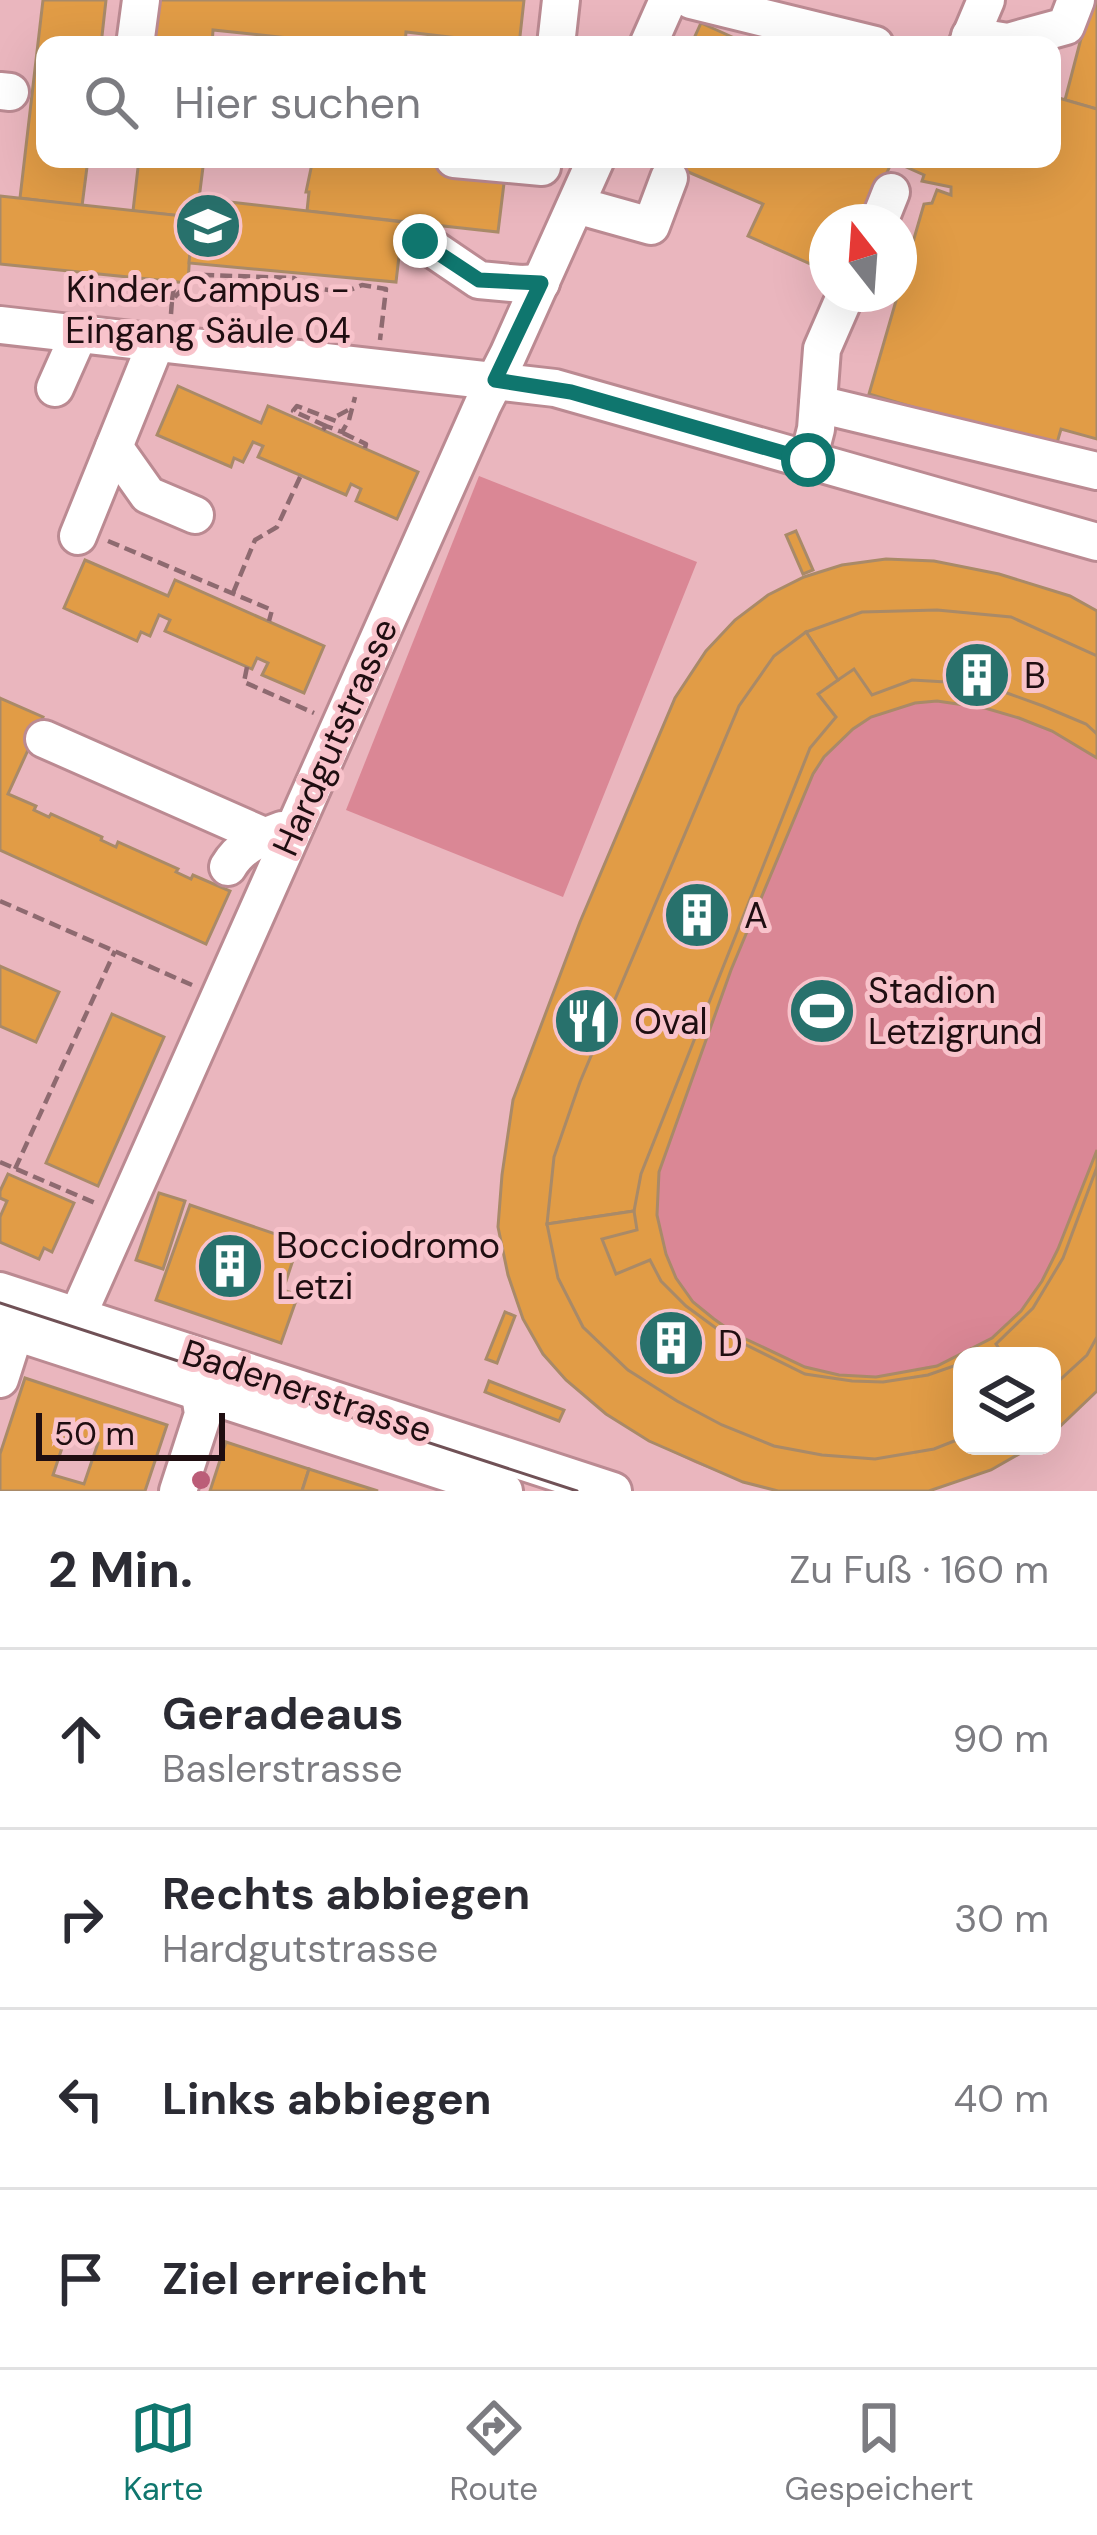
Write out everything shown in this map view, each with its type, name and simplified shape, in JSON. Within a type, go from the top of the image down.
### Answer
[{"type":"street","points":[[136,36],[141,0]]},
{"type":"street","points":[[557,36],[561,0]]},
{"type":"street","points":[[651,36],[668,0]]},
{"type":"street","points":[[691,0],[837,36]]},
{"type":"street","points":[[970,36],[986,0]]},
{"type":"street","points":[[1030,36],[1066,26],[1076,0]]},
{"type":"street","points":[[554,168],[586,182],[651,226],[669,178]]},
{"type":"street","name":"Hardgutstrasse","points":[[77,1317],[219,998],[280,831],[340,726],[586,182]]},
{"type":"street","points":[[420,241],[479,280],[541,283]]},
{"type":"street","points":[[808,460],[816,429],[821,349],[838,312]]},
{"type":"street","points":[[0,326],[79,334],[164,332],[571,392],[1097,542]]},
{"type":"street","points":[[79,533],[164,332]]},
{"type":"street","points":[[55,388],[79,334]]},
{"type":"street","points":[[818,404],[1097,471]]},
{"type":"street","points":[[96,490],[193,523],[148,495],[114,447]]},
{"type":"street","points":[[44,739],[280,831]]},
{"type":"street","points":[[228,867],[234,856],[280,831]]},
{"type":"street","name":"Badenerstrasse","points":[[0,1291],[613,1491]]},
{"type":"street","points":[[0,1379],[8,1329]]},
{"type":"street","name":"Badenerstrasse","points":[[8,1329],[504,1491]]},
{"type":"street","points":[[178,1491],[203,1414],[204,1394]]},
{"type":"path","points":[[172,299],[193,278],[205,274],[294,278],[305,287],[345,292],[362,285],[386,289],[380,343]]},
{"type":"path","points":[[164,332],[175,282]]},
{"type":"path","points":[[342,432],[358,387]]},
{"type":"path","points":[[352,407],[336,421],[297,406],[292,414],[342,432],[366,444],[364,448]]},
{"type":"path","points":[[233,593],[255,539],[277,527],[301,476]]},
{"type":"path","points":[[79,533],[272,610],[269,621]]},
{"type":"path","points":[[197,590],[199,579]]},
{"type":"path","points":[[247,667],[244,682],[340,726]]},
{"type":"path","points":[[0,902],[219,998]]},
{"type":"path","points":[[15,1168],[115,950]]},
{"type":"path","points":[[0,1162],[122,1214]]},
{"type":"shaded area","points":[[479,476],[697,562],[563,897],[346,810]]},
{"type":"shaded area","name":"Stadion Letzigrund","points":[[886,559],[941,563],[1047,589],[1097,611],[1097,1391],[1061,1425],[1061,1347],[953,1347],[953,1455],[1017,1455],[991,1470],[929,1491],[778,1491],[743,1482],[649,1441],[606,1414],[543,1354],[523,1319],[498,1227],[502,1175],[580,922],[675,698],[706,651],[735,620],[768,595],[842,565]]},
{"type":"building","points":[[43,0],[106,0],[102,36],[39,36]]},
{"type":"building","points":[[157,0],[524,0],[520,36],[406,32],[406,36],[270,36],[213,30],[213,36],[153,36]]},
{"type":"building","points":[[1091,0],[1097,0],[1097,109],[1065,100]]},
{"type":"building","points":[[701,23],[730,36],[695,36]]},
{"type":"building","points":[[36,60],[36,168],[87,168],[82,206],[20,198]]},
{"type":"building","points":[[1061,99],[1097,109],[1097,439],[1061,429],[1055,450],[869,394],[893,312],[917,312],[917,228],[924,204],[932,203],[937,190],[951,195],[951,187],[922,181],[924,175],[908,168],[1061,168]]},
{"type":"building","points":[[138,168],[203,168],[192,217],[133,211]]},
{"type":"building","points":[[311,168],[447,168],[505,175],[498,232],[307,211]]},
{"type":"building","points":[[679,168],[889,168],[873,204],[809,204],[809,263],[748,236],[763,204]]},
{"type":"building","points":[[0,196],[192,217],[188,283],[0,264]]},
{"type":"building","points":[[195,198],[403,222],[396,282],[189,263]]},
{"type":"building","points":[[178,386],[261,423],[268,406],[418,472],[397,519],[356,501],[361,489],[351,484],[346,495],[258,457],[263,446],[253,442],[243,462],[234,458],[231,467],[157,435]]},
{"type":"building","points":[[796,531],[813,570],[803,574],[786,535]]},
{"type":"building","points":[[886,559],[934,561],[999,574],[1070,596],[1097,611],[1097,758],[1019,718],[937,701],[871,717],[824,757],[731,970],[659,1172],[657,1215],[676,1278],[693,1302],[735,1334],[805,1367],[839,1375],[876,1377],[937,1366],[953,1358],[953,1455],[1017,1455],[991,1470],[929,1491],[778,1491],[743,1482],[649,1441],[606,1414],[543,1354],[523,1319],[498,1227],[513,1100],[580,922],[675,698],[706,651],[735,620],[768,595],[842,565]]},
{"type":"building","points":[[85,560],[168,596],[175,580],[324,646],[304,693],[262,675],[268,663],[257,658],[252,669],[165,631],[170,620],[159,615],[150,636],[141,632],[137,641],[64,608]]},
{"type":"building","name":"B","points":[[937,610],[1011,617],[1097,656],[1097,734],[1086,724],[1043,706],[964,683],[912,680],[872,695],[854,669],[838,680],[806,632],[862,612]]},
{"type":"building","name":"A","points":[[806,632],[838,680],[818,694],[836,717],[810,748],[641,1174],[634,1211],[547,1224],[554,1157],[580,1082],[739,706],[774,656]]},
{"type":"building","points":[[0,698],[43,717],[8,794],[116,847],[118,842],[191,879],[193,875],[230,891],[206,944],[0,850]]},
{"type":"building","points":[[0,966],[59,992],[36,1042],[0,1026]]},
{"type":"building","points":[[112,1014],[164,1037],[98,1186],[46,1163]]},
{"type":"building","points":[[1097,1150],[1097,1391],[1061,1425],[1061,1347],[974,1347],[992,1338],[1021,1311],[1042,1281]]},
{"type":"building","points":[[1097,1167],[1097,1337],[1087,1355],[1061,1379],[1061,1347],[996,1344],[1033,1308],[1063,1258]]},
{"type":"building","points":[[8,1174],[74,1203],[52,1252],[44,1248],[39,1259],[0,1242],[0,1217],[7,1201],[0,1198],[0,1191]]},
{"type":"building","points":[[159,1193],[185,1201],[163,1269],[136,1260]]},
{"type":"building","name":"Bocciodromo Letzi","points":[[190,1205],[299,1242],[283,1290],[298,1295],[281,1343],[156,1300]]},
{"type":"building","name":"D","points":[[634,1211],[637,1230],[602,1239],[616,1274],[650,1260],[661,1281],[686,1306],[724,1334],[805,1374],[883,1382],[953,1366],[953,1442],[875,1459],[822,1455],[774,1446],[677,1401],[628,1370],[583,1327],[558,1278],[547,1224]]},
{"type":"building","points":[[505,1312],[515,1316],[497,1363],[486,1359]]},
{"type":"building","points":[[25,1378],[167,1425],[145,1491],[0,1491],[0,1454]],"holes":[[[67,1433],[98,1443],[84,1484],[53,1475]]]},
{"type":"building","points":[[489,1381],[564,1410],[559,1421],[485,1392]]},
{"type":"building","points":[[226,1442],[309,1469],[302,1491],[210,1491]]},
{"type":"building","points":[[309,1469],[343,1480],[378,1491],[302,1491]]},
{"type":"tram line","points":[[0,1303],[577,1491]]},
{"type":"place","name":"Kinder Campus - Eingang Säule 04","points":[[208,226]]},
{"type":"place","name":"B","points":[[977,675]]},
{"type":"place","name":"A","points":[[697,915]]},
{"type":"place","name":"Stadion Letzigrund","points":[[822,1011]]},
{"type":"place","name":"Oval","points":[[587,1021]]},
{"type":"place","name":"Bocciodromo Letzi","points":[[230,1266]]},
{"type":"place","name":"D","points":[[671,1343]]},
{"type":"route","points":[[420,241],[479,280],[541,283],[495,380],[571,392],[808,460]]}]
